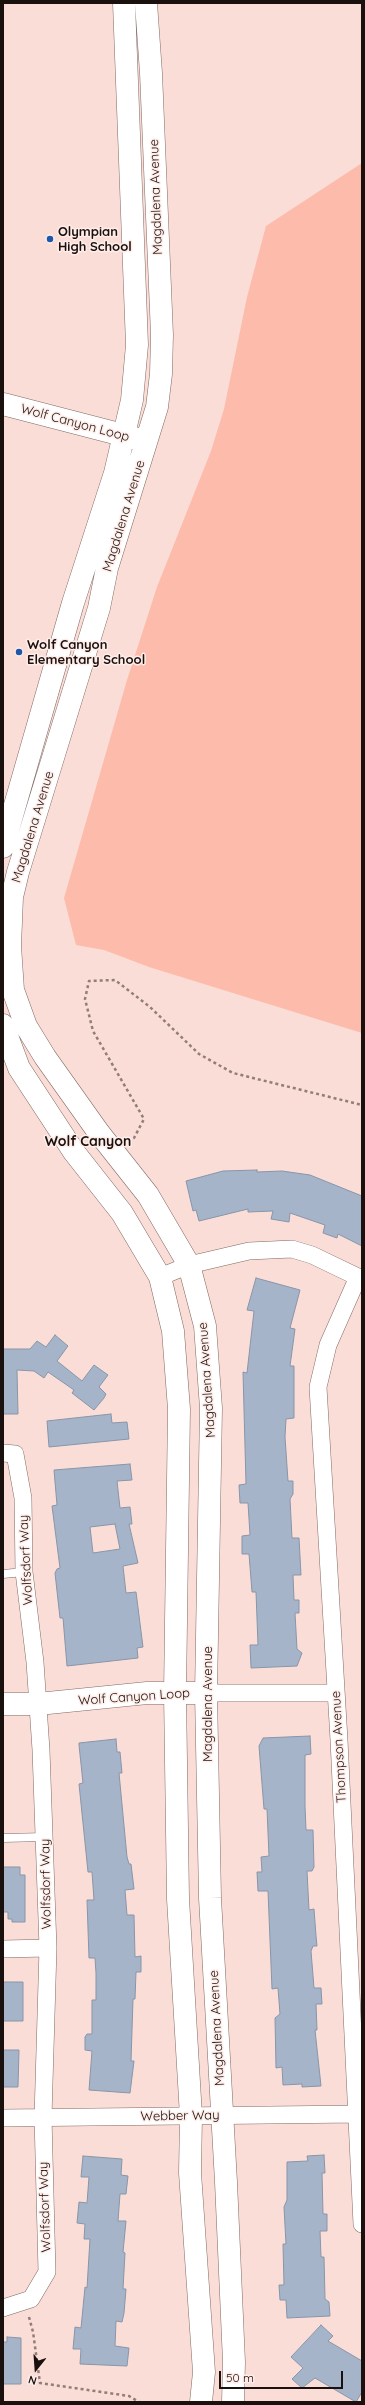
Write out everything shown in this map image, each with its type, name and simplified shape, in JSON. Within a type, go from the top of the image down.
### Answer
[{"type":"street","name":"Magdalena Avenue","points":[[3,847],[124,436],[132,400],[137,345],[124,3]]},
{"type":"street","name":"Magdalena Avenue","points":[[146,3],[152,81],[162,336],[161,374],[157,407],[148,441],[107,568],[99,608],[12,897],[10,946],[13,990],[26,1026],[45,1057],[111,1148],[148,1195],[189,1265],[205,1326],[211,1408],[210,1547],[206,1693],[210,1898],[234,2362],[233,2402]]},
{"type":"street","name":"Wolf Canyon Loop","points":[[3,404],[148,441]]},
{"type":"street","points":[[3,1025],[19,1068],[74,1152],[122,1213],[160,1277],[173,1331],[179,1409],[175,1692],[178,1899],[191,2116],[190,2172],[204,2372],[201,2402]]},
{"type":"street","points":[[160,1277],[189,1265],[250,1251],[292,1250],[312,1255],[360,1278]]},
{"type":"street","name":"Thompson Avenue","points":[[360,1278],[328,1345],[318,1386],[336,1693],[358,2114],[362,2224]]},
{"type":"street","name":"Wolfsdorf Way","points":[[9,1453],[23,1498],[24,1572],[38,1704],[45,1837],[48,1948],[42,2117],[47,2272],[31,2299],[22,2302]]},
{"type":"street","name":"Wolf Canyon Loop","points":[[3,1704],[38,1704],[175,1692],[336,1693]]},
{"type":"street","points":[[3,1949],[48,1948]]},
{"type":"street","name":"Webber Way","points":[[3,2118],[358,2114]]},
{"type":"street","points":[[3,2308],[22,2302]]},
{"type":"lane","points":[[3,1574],[24,1572]]},
{"type":"lane","points":[[3,1838],[45,1837]]},
{"type":"path","points":[[111,1148],[134,1138],[144,1120],[93,1031],[85,999],[88,981],[116,980],[150,1007],[199,1054],[233,1073],[362,1105]]},
{"type":"path","points":[[22,2302],[33,2332],[40,2383],[129,2396],[139,2402]]},
{"type":"shaded area","points":[[362,163],[362,1033],[149,967],[104,950],[76,945],[64,898],[127,680],[157,587],[211,451],[224,409],[247,297],[266,226]]},
{"type":"building","points":[[257,1170],[257,1172],[282,1171],[310,1175],[362,1196],[362,1246],[338,1234],[337,1238],[323,1233],[325,1225],[290,1213],[289,1222],[271,1219],[273,1211],[248,1212],[248,1209],[199,1221],[196,1210],[193,1211],[186,1181],[223,1171]]},
{"type":"building","points":[[256,1278],[300,1290],[290,1328],[295,1329],[290,1366],[294,1366],[294,1418],[286,1419],[285,1437],[288,1481],[293,1481],[293,1494],[290,1499],[292,1538],[299,1538],[301,1575],[293,1575],[294,1600],[299,1600],[299,1613],[295,1613],[297,1649],[302,1653],[297,1666],[251,1668],[250,1645],[258,1645],[256,1592],[252,1592],[249,1554],[242,1554],[242,1536],[250,1535],[248,1503],[240,1503],[239,1485],[246,1484],[243,1372],[247,1373],[254,1311],[247,1310]]},
{"type":"building","points":[[55,1335],[68,1346],[57,1361],[82,1381],[94,1365],[108,1375],[99,1387],[106,1394],[104,1398],[94,1410],[72,1393],[74,1390],[48,1372],[44,1378],[34,1371],[17,1370],[18,1414],[3,1414],[3,1349],[30,1349],[37,1341],[46,1347]]},
{"type":"building","points":[[111,1414],[112,1423],[127,1422],[129,1439],[49,1447],[47,1421]]},
{"type":"building","points":[[130,1464],[132,1480],[117,1481],[120,1508],[130,1507],[132,1524],[129,1524],[138,1563],[123,1566],[126,1593],[136,1592],[143,1647],[137,1648],[138,1658],[67,1666],[63,1618],[60,1618],[55,1573],[57,1569],[60,1568],[52,1506],[57,1505],[54,1470]],"holes":[[[115,1524],[120,1549],[93,1553],[90,1527]]]},
{"type":"building","points":[[310,1736],[311,1754],[305,1755],[305,1806],[306,1830],[313,1830],[314,1867],[312,1871],[307,1871],[309,1910],[314,1909],[317,1946],[313,1946],[311,1951],[314,1988],[321,1988],[322,2004],[316,2004],[317,2030],[315,2030],[321,2086],[302,2087],[302,2084],[283,2085],[282,2067],[276,2068],[275,2018],[280,2014],[278,1988],[272,1989],[268,1891],[258,1891],[257,1872],[262,1872],[261,1857],[269,1856],[267,1809],[264,1809],[259,1746],[263,1738]]},
{"type":"building","points":[[116,1739],[117,1752],[120,1752],[122,1773],[119,1773],[127,1857],[129,1864],[131,1864],[134,1889],[125,1890],[127,1915],[134,1915],[135,1957],[141,1956],[141,1972],[136,1972],[135,1999],[133,1999],[131,2061],[134,2061],[130,2093],[89,2090],[92,2051],[85,2050],[85,2037],[87,2034],[92,2034],[92,2000],[96,2000],[96,1973],[95,1958],[89,1958],[87,1900],[94,1900],[92,1872],[88,1872],[79,1784],[83,1783],[79,1743]]},
{"type":"building","points":[[3,1867],[20,1867],[20,1875],[25,1875],[25,1922],[12,1922],[12,1919],[8,1919],[8,1912],[3,1912]]},
{"type":"building","points":[[3,1982],[23,1982],[23,2021],[3,2021]]},
{"type":"building","points":[[3,2050],[19,2050],[18,2087],[3,2087]]},
{"type":"building","points":[[324,2155],[325,2173],[322,2173],[323,2214],[327,2214],[327,2231],[320,2231],[321,2257],[324,2257],[325,2299],[329,2302],[330,2316],[287,2318],[286,2300],[280,2300],[279,2285],[284,2285],[283,2244],[286,2244],[284,2207],[287,2200],[287,2162],[308,2161],[307,2156]]},
{"type":"building","points":[[83,2156],[122,2159],[121,2175],[128,2176],[126,2194],[120,2194],[118,2221],[126,2221],[123,2252],[125,2253],[123,2289],[126,2289],[122,2322],[116,2321],[115,2346],[129,2348],[127,2366],[80,2364],[81,2349],[73,2349],[75,2327],[81,2328],[85,2287],[87,2288],[90,2239],[84,2239],[85,2224],[77,2223],[79,2202],[87,2203],[89,2177],[81,2177]]},
{"type":"building","points":[[321,2325],[333,2336],[328,2341],[362,2361],[362,2392],[356,2402],[315,2378],[302,2388],[292,2379],[303,2368],[291,2357]]},
{"type":"building","points":[[7,2337],[21,2338],[21,2384],[3,2384],[3,2342],[7,2342]]},
{"type":"place","name":"Olympian High School","points":[[50,239]]},
{"type":"place","name":"Wolf Canyon Elementary School","points":[[19,652]]},
{"type":"district","name":"Wolf Canyon","points":[[88,1142]]}]
